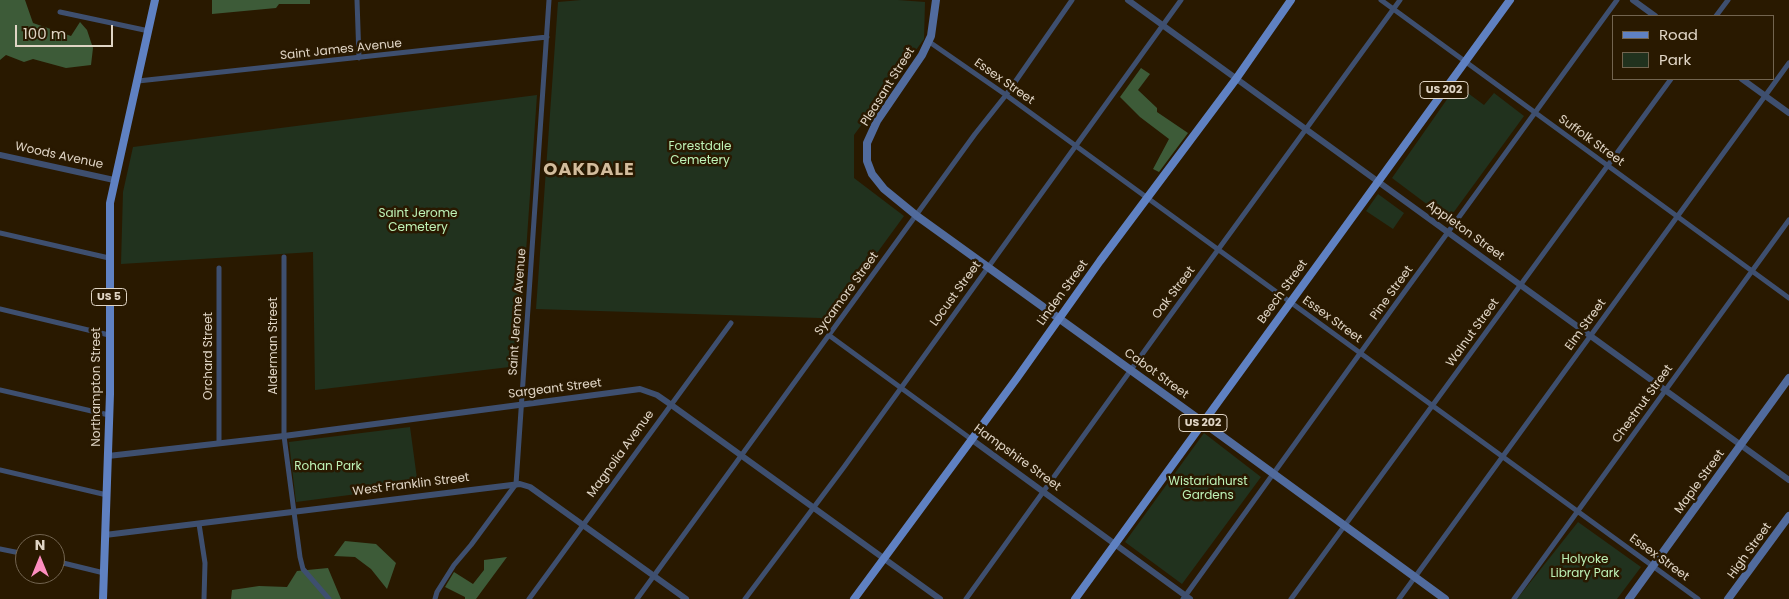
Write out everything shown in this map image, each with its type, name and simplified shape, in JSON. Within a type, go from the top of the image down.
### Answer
[{"type":"main road","name":"Northampton Street","points":[[103,599],[109,416],[110,202],[155,0]]},
{"type":"main road","name":"Pleasant Street","points":[[867,156],[867,143],[877,121],[922,55],[931,36],[936,0]]},
{"type":"main road","name":"Linden Street","points":[[854,599],[1292,0]]},
{"type":"main road","name":"Beech Street","points":[[1074,599],[1510,0]]},
{"type":"main road","name":"Cabot Street","points":[[867,156],[872,174],[884,189],[917,216],[1445,599]]},
{"type":"main road","name":"Maple Street","points":[[1629,599],[1789,378]]},
{"type":"main road","name":"High Street","points":[[1728,599],[1789,516]]},
{"type":"street","points":[[357,0],[358,58]]},
{"type":"street","name":"Saint Jerome Avenue","points":[[516,484],[550,0]]},
{"type":"street","name":"Sycamore Street","points":[[637,599],[975,134],[1006,95],[1072,0]]},
{"type":"street","name":"Appleton Street","points":[[1128,0],[1789,480]]},
{"type":"street","name":"Locust Street","points":[[745,599],[814,507],[1181,0]]},
{"type":"street","name":"Suffolk Street","points":[[1381,0],[1789,298]]},
{"type":"street","name":"Oak Street","points":[[966,599],[1130,370],[1400,0]]},
{"type":"street","name":"Pine Street","points":[[1186,598],[1273,473],[1617,0]]},
{"type":"street","points":[[1633,0],[1655,15]]},
{"type":"street","points":[[1717,15],[1728,0]]},
{"type":"street","points":[[60,12],[149,31]]},
{"type":"street","name":"Saint James Avenue","points":[[138,81],[547,38]]},
{"type":"street","name":"Essex Street","points":[[928,41],[1006,95],[1698,599]]},
{"type":"street","name":"Elm Street","points":[[1399,599],[1789,63]]},
{"type":"street","name":"Walnut Street","points":[[1291,599],[1670,80]]},
{"type":"street","points":[[1743,80],[1789,113]]},
{"type":"street","name":"Woods Avenue","points":[[0,155],[114,180]]},
{"type":"street","name":"Chestnut Street","points":[[1514,599],[1789,220]]},
{"type":"street","points":[[0,233],[109,258]]},
{"type":"street","name":"Alderman Street","points":[[284,257],[284,436],[303,569],[329,599]]},
{"type":"street","name":"Orchard Street","points":[[219,268],[219,444]]},
{"type":"street","points":[[0,309],[109,335]]},
{"type":"street","name":"Magnolia Avenue","points":[[529,599],[582,524],[731,323]]},
{"type":"street","name":"Hampshire Street","points":[[830,336],[1114,543],[1186,598]]},
{"type":"street","name":"Sargeant Street","points":[[108,456],[284,436],[640,389],[657,395],[670,404],[940,599]]},
{"type":"street","points":[[0,390],[109,416]]},
{"type":"street","points":[[0,470],[107,495]]},
{"type":"street","points":[[435,599],[437,592],[454,565],[516,484]]},
{"type":"street","name":"West Franklin Street","points":[[105,535],[516,484],[530,487],[686,599]]},
{"type":"street","points":[[199,524],[206,573],[204,599]]},
{"type":"street","points":[[0,549],[15,552]]},
{"type":"street","points":[[65,564],[104,573]]},
{"type":"green space","points":[[0,0],[25,0],[33,23],[71,36],[80,22],[87,30],[93,48],[91,65],[66,68],[33,59],[24,62],[6,55],[0,60]]},
{"type":"green space","points":[[212,0],[310,0],[310,4],[279,4],[276,8],[212,14]]},
{"type":"green space","name":"Forestdale Cemetery","points":[[581,0],[898,0],[925,2],[924,39],[854,135],[854,178],[904,216],[828,320],[820,318],[536,309],[558,2]]},
{"type":"green space","points":[[1141,68],[1150,74],[1138,90],[1157,108],[1157,112],[1188,133],[1159,172],[1153,169],[1169,139],[1140,117],[1120,97]]},
{"type":"green space","points":[[1457,85],[1484,105],[1494,93],[1524,116],[1448,220],[1392,178]]},
{"type":"green space","name":"Saint Jerome Cemetery","points":[[537,95],[518,366],[315,390],[313,252],[121,264],[123,192],[133,147]]},
{"type":"green space","points":[[1378,194],[1404,213],[1393,229],[1366,211]]},
{"type":"green space","name":"Rohan Park","points":[[410,427],[418,486],[296,502],[289,442]]},
{"type":"green space","name":"Wistariahurst Gardens","points":[[1204,433],[1261,477],[1182,584],[1125,542]]},
{"type":"green space","name":"Holyoke Library Park","points":[[1578,522],[1641,567],[1617,599],[1517,599]]},
{"type":"green space","points":[[345,541],[376,544],[396,563],[387,589],[371,569],[355,557],[334,556]]},
{"type":"green space","points":[[507,557],[476,599],[465,599],[465,597],[445,587],[454,572],[473,584],[484,570],[484,560]]},
{"type":"green space","points":[[328,568],[341,599],[231,599],[232,590],[259,586],[287,587],[297,571]]},
{"type":"district","name":"OAKDALE","points":[[589,170]]}]
